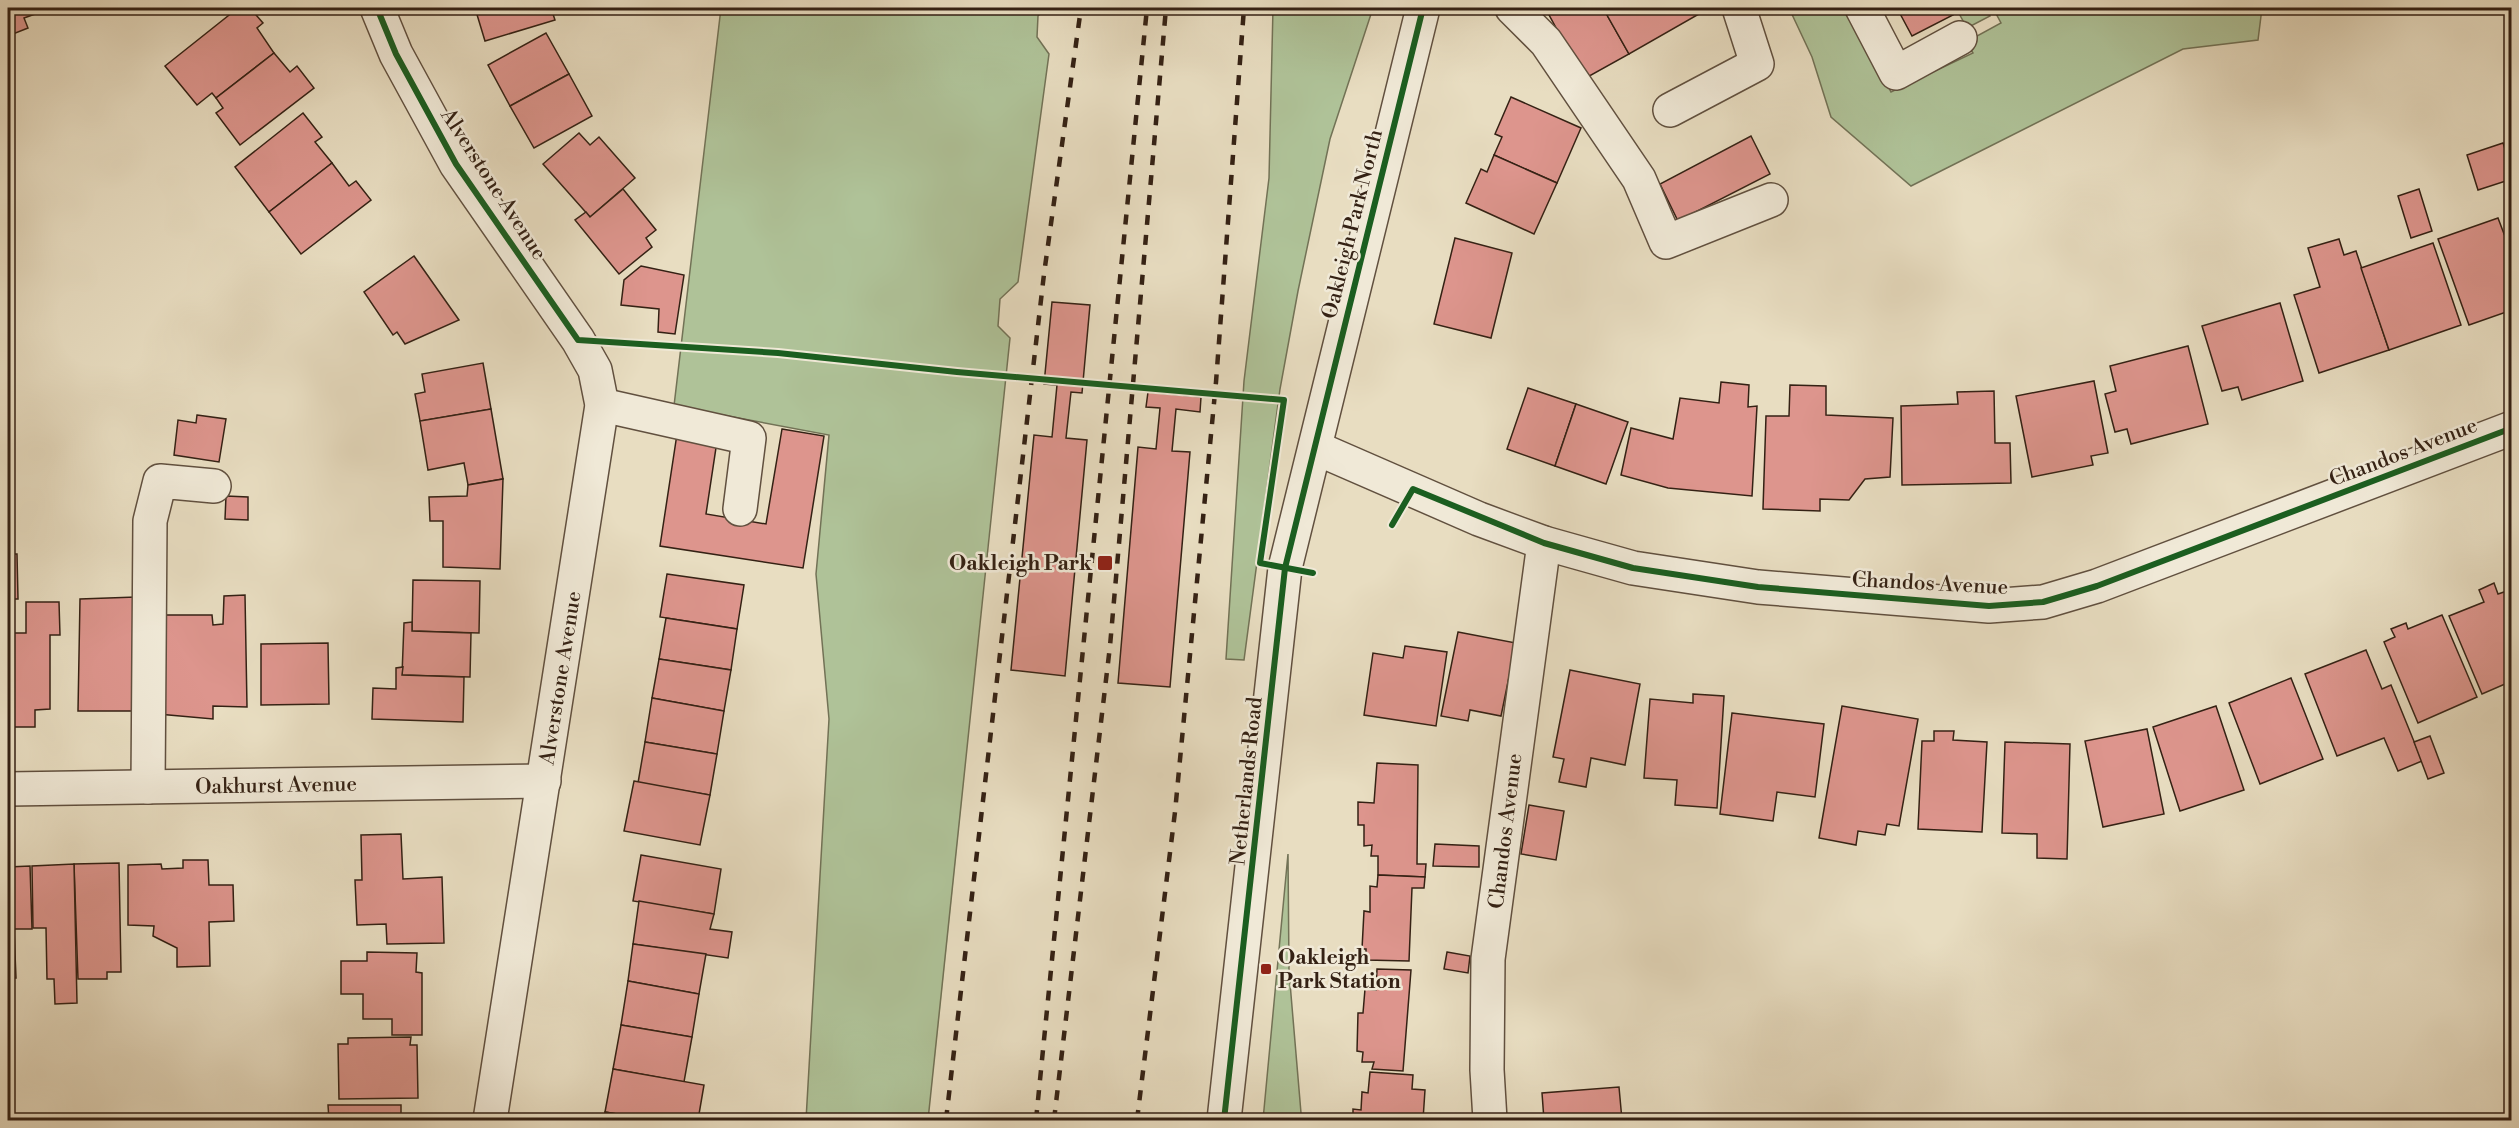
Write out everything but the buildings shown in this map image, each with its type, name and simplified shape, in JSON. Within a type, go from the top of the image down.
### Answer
[{"type":"street","name":"Alverstone Avenue","points":[[377,8],[396,54],[456,164],[578,340],[595,370],[602,405],[490,1120]]},
{"type":"street","name":"Oakleigh Park North","points":[[1316,448],[1423,8]]},
{"type":"street","points":[[1512,8],[1546,42],[1639,179],[1666,242],[1771,200]]},
{"type":"street","points":[[1670,110],[1757,64],[1739,8]]},
{"type":"street","points":[[1862,8],[1896,73],[1960,38]]},
{"type":"street","points":[[602,405],[749,438],[740,509]]},
{"type":"street","name":"Chandos Avenue","points":[[1316,448],[1479,519],[1544,543],[1633,568],[1758,587],[1989,606],[2043,602],[2097,586],[2511,428]]},
{"type":"street","name":"Netherlands Road","points":[[1224,1120],[1285,568],[1316,448]]},
{"type":"street","points":[[148,787],[150,521],[159,481],[214,486]]},
{"type":"street","name":"Chandos Avenue","points":[[1490,1120],[1487,1070],[1488,959],[1544,543]]},
{"type":"street","name":"Oakhurst Avenue","points":[[8,789],[544,781]]},
{"type":"green space","points":[[721,8],[1045,8],[1038,16],[1037,37],[1049,54],[1018,282],[1000,299],[998,326],[1010,338],[928,1120],[806,1120],[829,719],[816,574],[829,435],[674,406]]},
{"type":"green space","points":[[1273,8],[1373,8],[1330,139],[1298,291],[1280,389],[1244,660],[1226,659],[1244,381],[1269,178]]},
{"type":"green space","points":[[1789,8],[1847,8],[1891,92],[1973,53],[1966,42],[2001,23],[1993,8],[2262,8],[2258,40],[2183,49],[1911,186],[1831,117],[1812,57]]},
{"type":"green space","points":[[1956,8],[1985,8],[1990,16],[1967,28]]},
{"type":"green space","points":[[1288,854],[1289,971],[1301,1113],[1299,1120],[1263,1120]]},
{"type":"railway","points":[[946,1120],[1044,274],[1081,8]]},
{"type":"railway","points":[[1036,1120],[1147,8]]},
{"type":"railway","points":[[1054,1120],[1110,646],[1166,8]]},
{"type":"railway","points":[[1137,1120],[1175,812],[1216,382],[1244,8]]},
{"type":"cycle path","points":[[377,8],[396,54],[456,164],[578,340],[778,353],[957,372],[1284,400],[1260,563],[1313,573]]},
{"type":"cycle path","points":[[1224,1120],[1285,568],[1423,8]]},
{"type":"cycle path","points":[[1392,525],[1413,489],[1544,543],[1633,568],[1758,587],[1989,606],[2043,602],[2097,586],[2512,428]]},
{"type":"place","name":"Oakleigh Park","points":[[1105,563]]},
{"type":"place","name":"Oakleigh Park Station","points":[[1266,969]]}]
